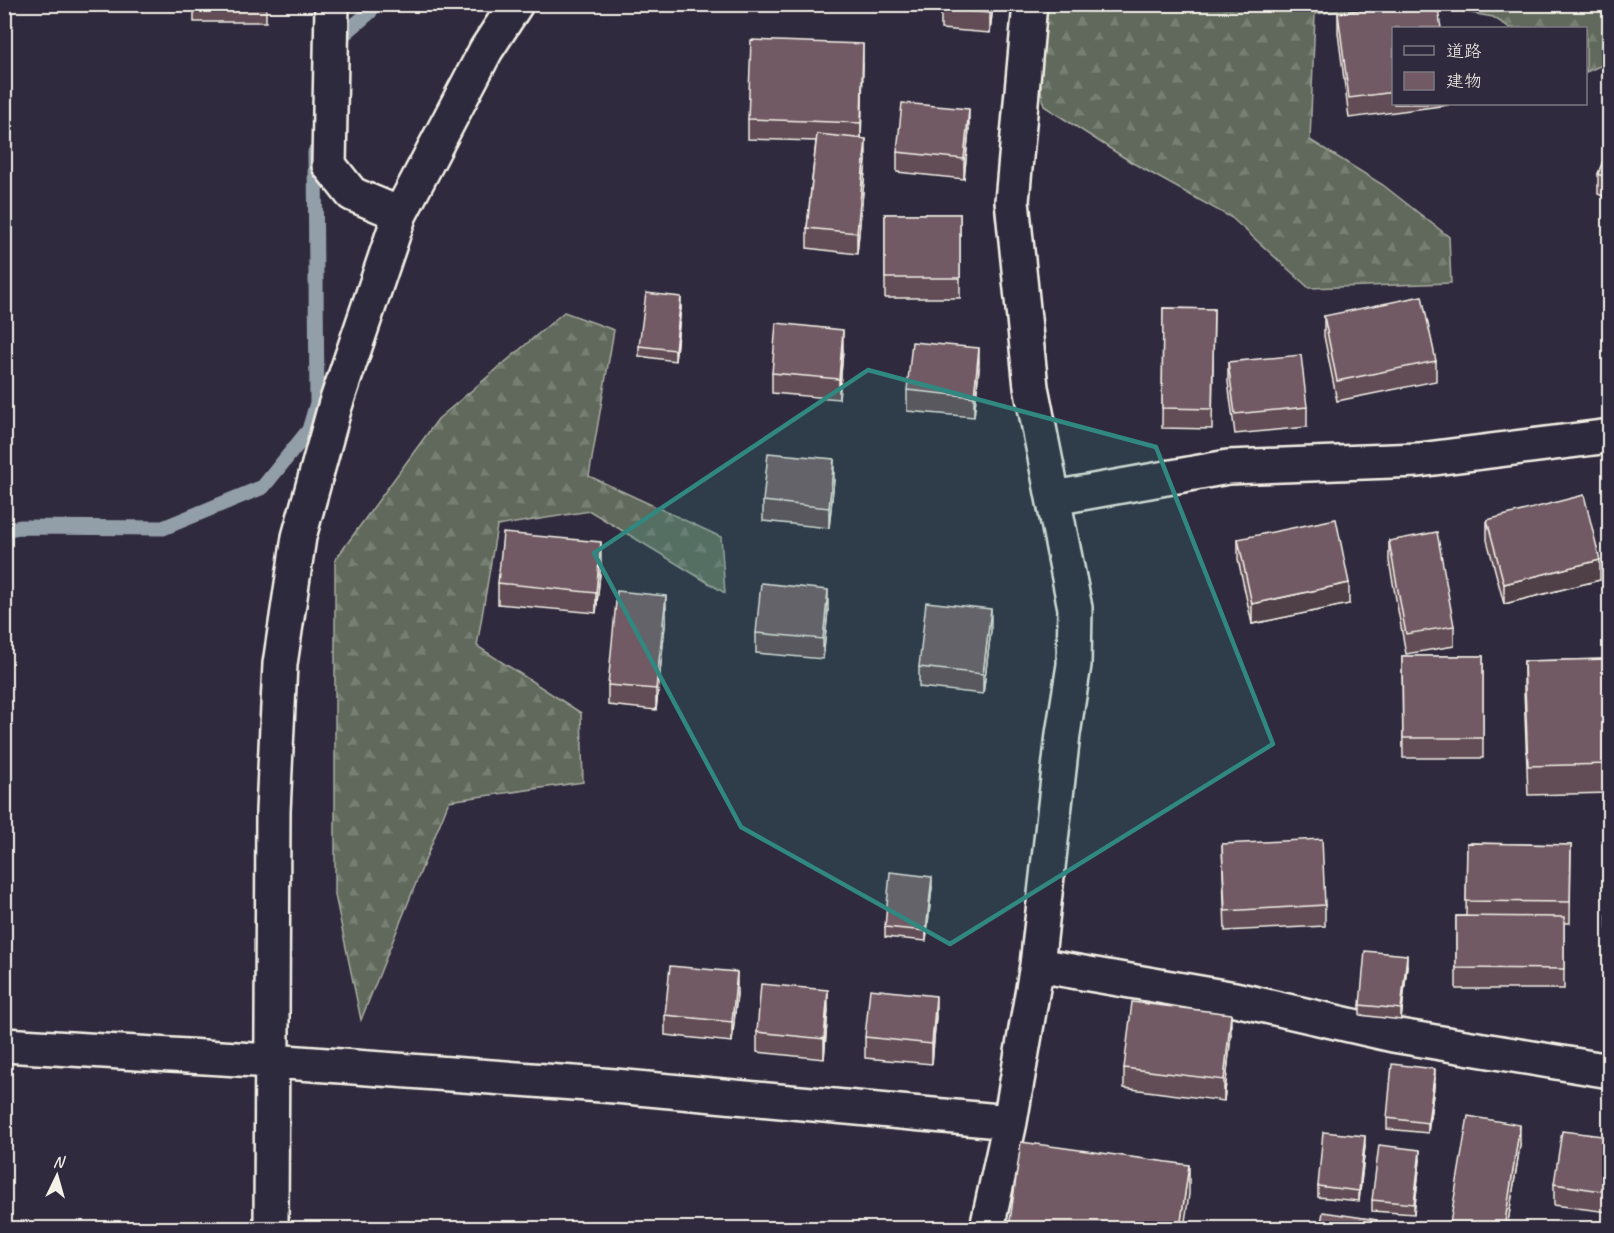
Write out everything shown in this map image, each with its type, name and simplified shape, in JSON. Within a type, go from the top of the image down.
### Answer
[{"type":"street","points":[[332,4],[329,165],[352,194],[400,214]]},
{"type":"street","points":[[271,1228],[273,811],[280,664],[299,537],[335,406],[400,214],[486,50],[516,4]]},
{"type":"street","points":[[987,1228],[1010,1122],[1037,965],[1063,734],[1074,664],[1075,608],[1030,387],[1012,201],[1030,4]]},
{"type":"street","points":[[1054,498],[1228,467],[1419,459],[1610,436]]},
{"type":"street","points":[[1037,965],[1235,999],[1392,1035],[1610,1071]]},
{"type":"street","points":[[4,1045],[272,1061],[615,1086],[1010,1122]]},
{"type":"highlighted area","points":[[868,370],[1156,447],[1273,744],[950,944],[741,827],[594,553]]},
{"type":"green space","points":[[1029,5],[1385,5],[1315,14],[1310,140],[1383,185],[1449,237],[1451,283],[1309,288],[1232,218],[1131,162],[1044,106],[1029,25]]},
{"type":"green space","points":[[1426,5],[1609,5],[1609,62],[1587,72],[1587,27],[1508,27],[1493,17]]},
{"type":"green space","points":[[564,312],[614,330],[589,476],[721,537],[725,593],[590,511],[497,526],[477,646],[581,713],[583,782],[449,801],[361,1020],[335,895],[335,560],[438,419]]},
{"type":"building","points":[[942,4],[991,4],[990,13],[941,9]]},
{"type":"building","points":[[1401,4],[1437,4],[1441,27],[1392,27],[1392,92],[1349,98],[1338,13]]},
{"type":"building","points":[[751,40],[863,44],[861,123],[748,119]]},
{"type":"building","points":[[902,103],[969,109],[964,159],[897,152]]},
{"type":"building","points":[[817,134],[866,139],[857,233],[807,228]]},
{"type":"building","points":[[1610,143],[1610,179],[1598,174]]},
{"type":"building","points":[[885,214],[960,214],[960,278],[885,278]]},
{"type":"building","points":[[646,293],[681,297],[675,350],[639,346]]},
{"type":"building","points":[[1422,296],[1436,361],[1337,381],[1324,316]]},
{"type":"building","points":[[1163,308],[1214,309],[1212,409],[1162,408]]},
{"type":"building","points":[[776,323],[843,330],[839,379],[772,373]]},
{"type":"building","points":[[912,342],[979,348],[974,397],[907,390]]},
{"type":"building","points":[[1301,355],[1307,407],[1235,414],[1228,362]]},
{"type":"building","points":[[768,453],[834,459],[829,508],[763,501]]},
{"type":"building","points":[[1584,495],[1600,560],[1504,584],[1487,520]]},
{"type":"building","points":[[1336,519],[1349,583],[1252,604],[1238,539]]},
{"type":"building","points":[[1437,532],[1454,626],[1406,634],[1389,541]]},
{"type":"building","points":[[503,533],[601,542],[596,593],[498,583]]},
{"type":"building","points":[[761,583],[828,590],[823,639],[756,633]]},
{"type":"building","points":[[617,591],[666,596],[656,689],[608,685]]},
{"type":"building","points":[[926,602],[991,609],[983,674],[919,667]]},
{"type":"building","points":[[1402,656],[1483,656],[1483,738],[1403,738]]},
{"type":"building","points":[[1610,659],[1610,764],[1528,766],[1524,661]]},
{"type":"building","points":[[1322,839],[1325,905],[1225,911],[1222,844]]},
{"type":"building","points":[[1467,843],[1571,845],[1570,902],[1466,901]]},
{"type":"building","points":[[890,872],[932,877],[926,931],[885,927]]},
{"type":"building","points":[[1607,893],[1610,893],[1610,919],[1607,919]]},
{"type":"building","points":[[1456,916],[1564,917],[1564,969],[1456,968]]},
{"type":"building","points":[[1365,951],[1407,955],[1401,1009],[1360,1005]]},
{"type":"building","points":[[670,966],[737,972],[732,1022],[665,1015]]},
{"type":"building","points":[[761,984],[828,990],[824,1039],[757,1032]]},
{"type":"building","points":[[870,989],[936,996],[932,1044],[865,1037]]},
{"type":"building","points":[[1132,1002],[1231,1014],[1224,1080],[1124,1068]]},
{"type":"building","points":[[1392,1064],[1435,1069],[1428,1123],[1387,1118]]},
{"type":"building","points":[[1468,1116],[1520,1125],[1504,1228],[1481,1228],[1450,1223]]},
{"type":"building","points":[[1562,1131],[1610,1137],[1608,1192],[1554,1184]]},
{"type":"building","points":[[1323,1132],[1365,1136],[1359,1191],[1318,1186]]},
{"type":"building","points":[[1021,1142],[1189,1165],[1180,1228],[1009,1228]]},
{"type":"building","points":[[1379,1145],[1420,1150],[1414,1204],[1372,1200]]},
{"type":"building","points":[[1323,1212],[1377,1220],[1376,1228],[1320,1228]]},
{"type":"waterway","points":[[335,45],[336,41],[370,12],[374,4]]},
{"type":"waterway","points":[[4,530],[20,527],[163,528],[263,487],[309,430],[317,403],[315,152]]}]
